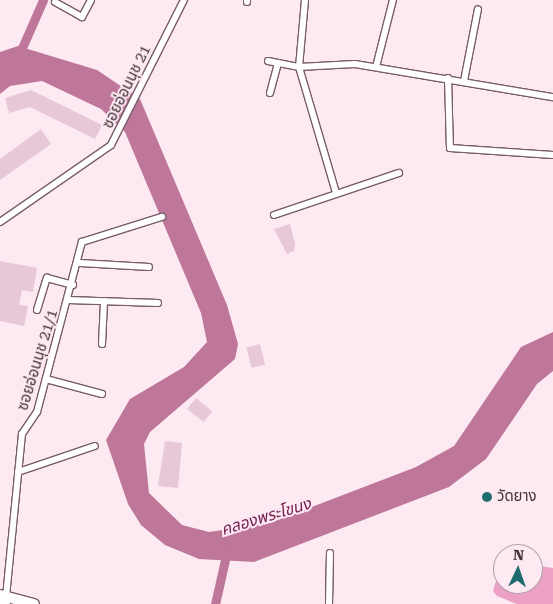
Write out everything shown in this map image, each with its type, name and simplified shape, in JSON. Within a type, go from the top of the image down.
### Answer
[{"type":"main road","points":[[3,600],[34,604]]},
{"type":"street","points":[[55,2],[82,17],[91,0]]},
{"type":"street","name":"ซอยอ่อนนุช 21","points":[[0,222],[111,145],[184,0]]},
{"type":"street","points":[[304,0],[299,66],[336,193]]},
{"type":"street","points":[[376,67],[394,0]]},
{"type":"street","points":[[464,80],[478,9]]},
{"type":"street","points":[[268,61],[299,66],[376,67],[464,80],[553,98]]},
{"type":"street","points":[[270,93],[278,64]]},
{"type":"street","points":[[448,78],[450,148],[553,155]]},
{"type":"street","points":[[274,215],[399,173]]},
{"type":"street","name":"ซอยอ่อนนุช 21/1","points":[[3,600],[22,434],[37,412],[80,263],[84,240],[162,217]]},
{"type":"street","points":[[80,263],[149,266]]},
{"type":"street","points":[[37,310],[47,278],[73,285]]},
{"type":"street","points":[[68,300],[158,303]]},
{"type":"street","points":[[102,344],[104,301]]},
{"type":"street","points":[[46,379],[102,394]]},
{"type":"street","points":[[18,472],[95,446]]},
{"type":"street","points":[[328,604],[330,553]]},
{"type":"shaded area","points":[[18,46],[97,70],[140,99],[227,305],[238,344],[235,359],[150,432],[144,444],[149,493],[182,525],[209,532],[270,523],[416,467],[454,446],[521,347],[553,332],[553,371],[537,384],[486,459],[449,487],[254,562],[199,559],[165,545],[141,525],[128,504],[106,440],[130,399],[184,367],[207,342],[201,313],[125,132],[101,109],[42,81],[10,86],[0,94],[0,52]]},
{"type":"shaded area","points":[[543,566],[553,568],[553,604],[517,604],[495,594],[543,594]]},
{"type":"building","points":[[31,90],[102,125],[95,139],[30,107],[9,113],[5,98]]},
{"type":"building","points":[[41,129],[51,144],[0,180],[0,159]]},
{"type":"building","points":[[290,224],[295,244],[294,251],[287,254],[274,229]]},
{"type":"building","points":[[0,261],[37,268],[33,292],[22,290],[19,305],[28,306],[24,326],[0,321]]},
{"type":"building","points":[[260,344],[265,364],[251,368],[246,347]]},
{"type":"building","points":[[196,398],[212,411],[204,422],[187,409]]},
{"type":"building","points":[[165,441],[182,443],[178,488],[158,486]]},
{"type":"waterway","points":[[18,57],[43,0]]},
{"type":"waterway","points":[[215,604],[227,551]]},
{"type":"place","name":"วัดยาง","points":[[487,497]]},
{"type":"water label","name":"คลองพระโขนง","points":[[266,517]]}]
